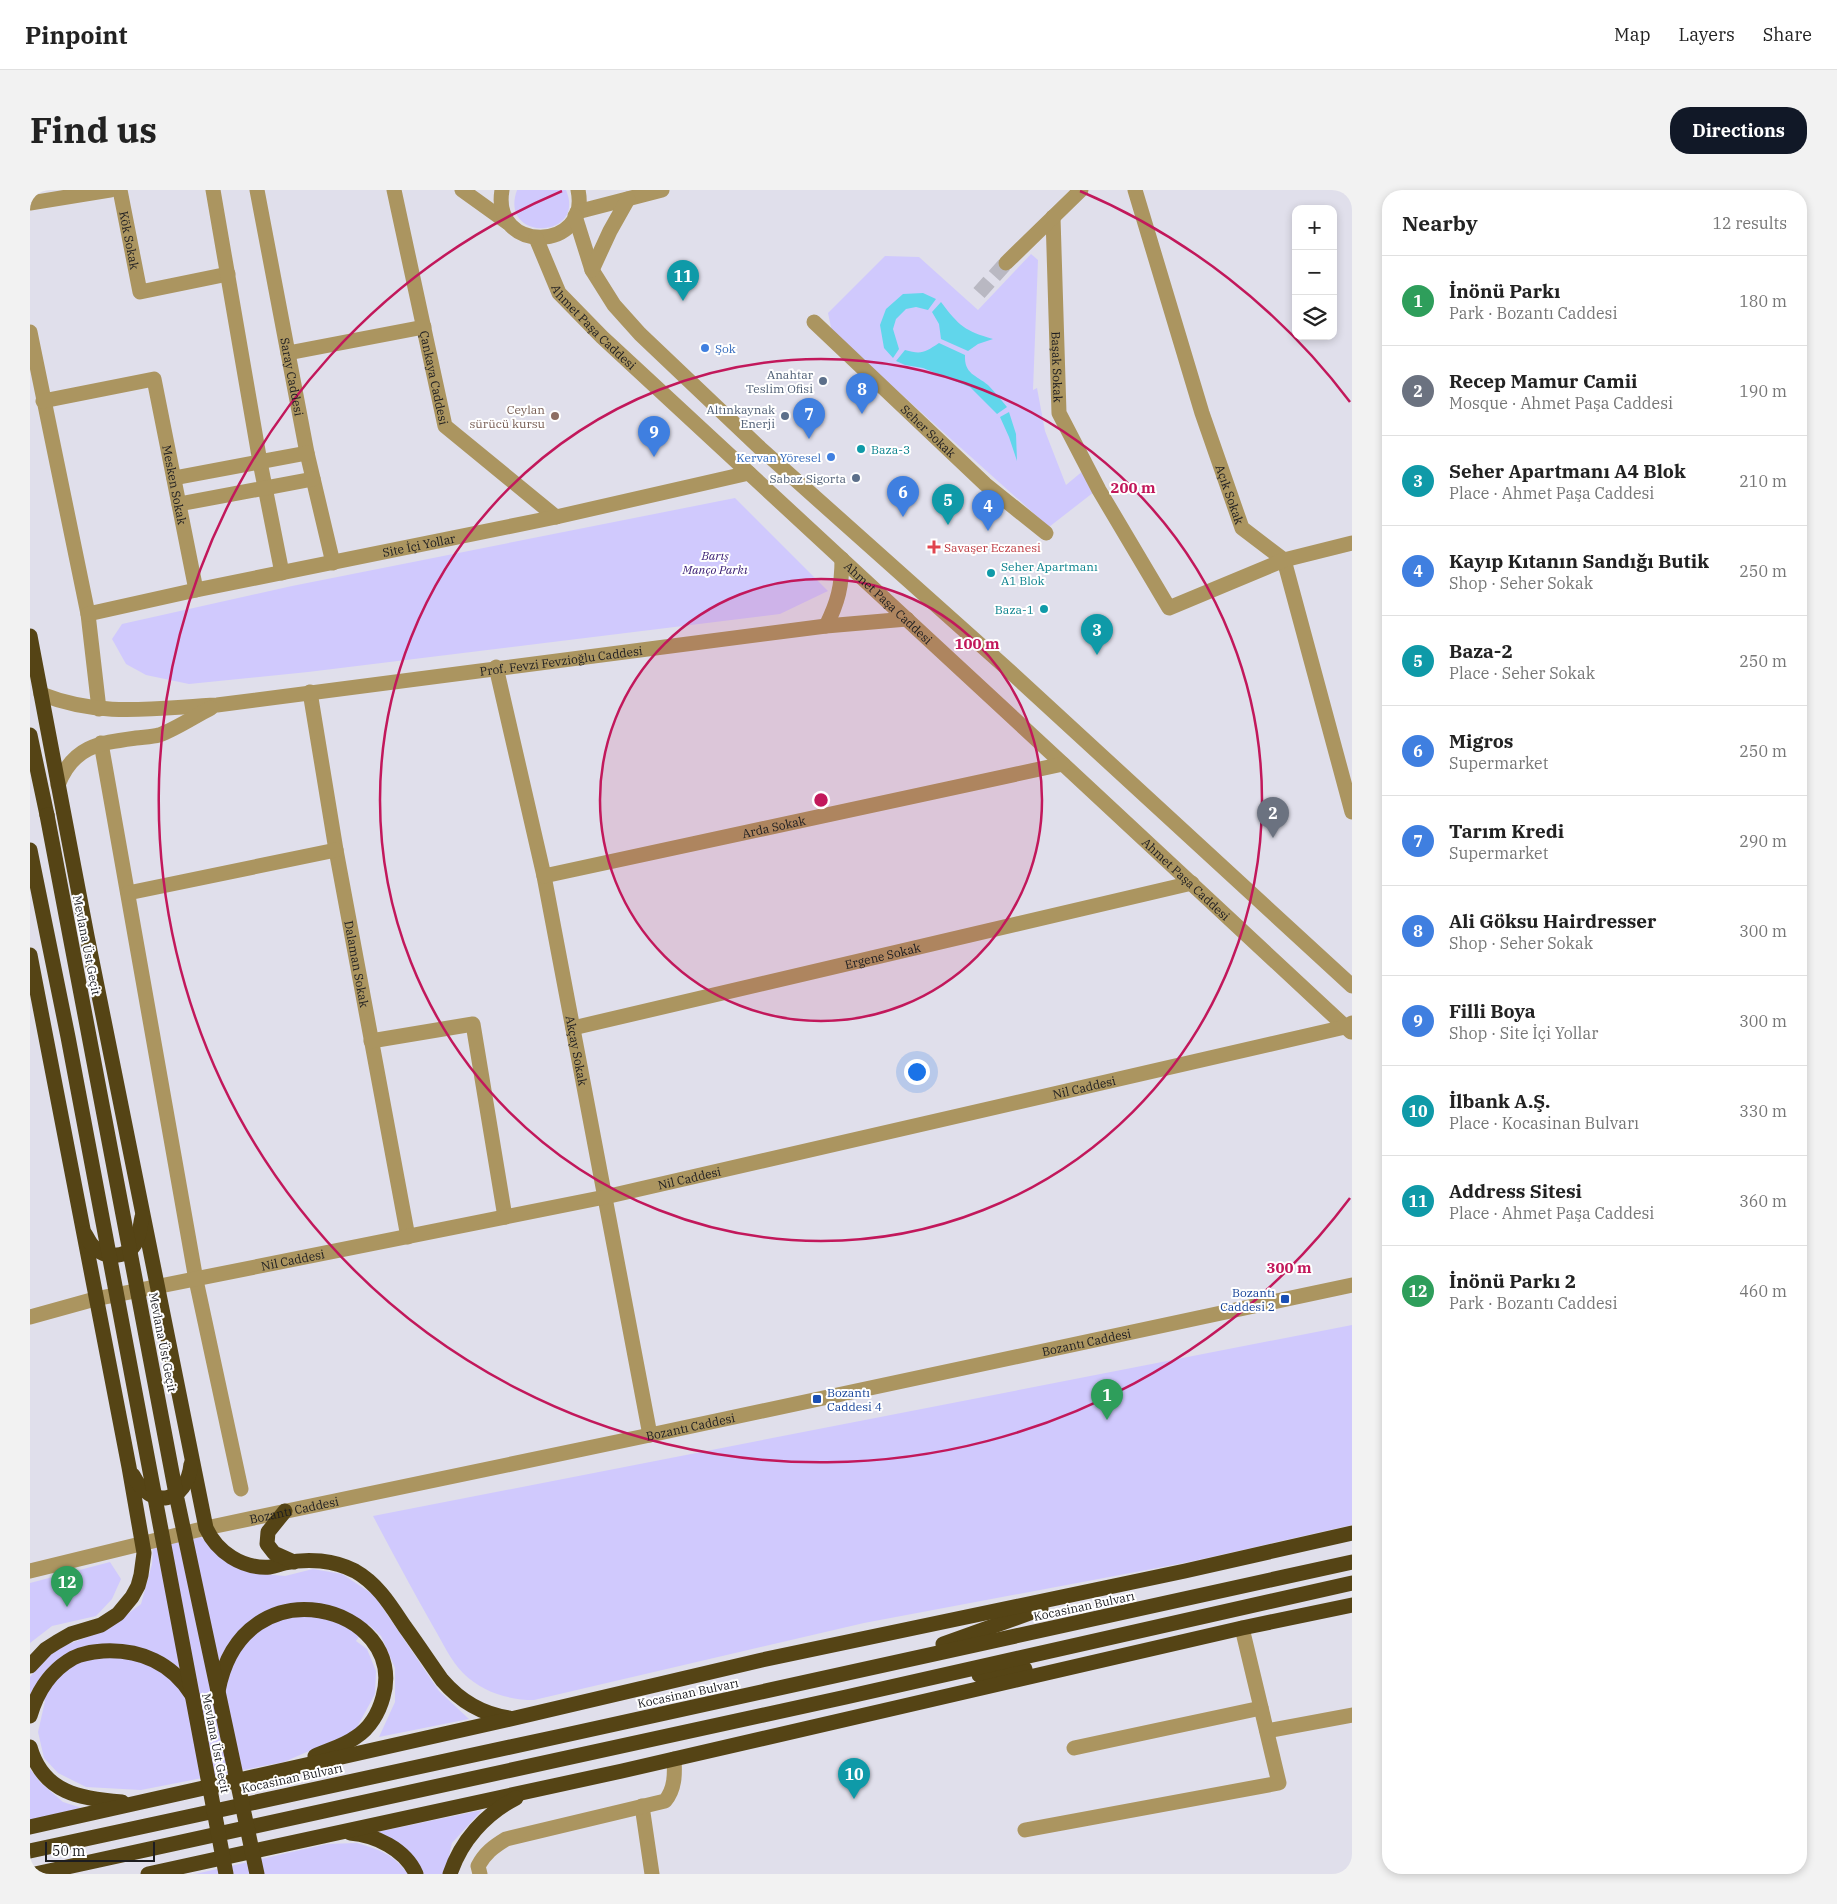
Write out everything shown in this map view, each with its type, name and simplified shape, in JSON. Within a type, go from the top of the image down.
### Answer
[{"type":"highway","points":[[30,636],[89,946],[206,1528],[221,1550],[238,1560],[259,1566],[294,1562],[329,1562],[348,1568],[363,1576],[380,1590],[451,1691],[474,1708],[494,1715],[516,1718]]},
{"type":"highway","name":"Mevlana Üst Geçit","points":[[30,735],[47,815],[177,1499],[257,1874]]},
{"type":"highway","name":"Mevlana Üst Geçit","points":[[30,850],[70,1047],[226,1874]]},
{"type":"highway","points":[[30,955],[143,1543],[141,1575],[138,1586],[118,1614],[101,1625],[78,1631],[57,1642],[30,1666]]},
{"type":"highway","points":[[81,1226],[91,1245],[103,1253],[116,1256],[125,1254],[135,1244],[140,1231],[143,1211]]},
{"type":"highway","points":[[129,1467],[138,1485],[150,1496],[162,1499],[174,1496],[183,1487],[190,1475],[192,1456]]},
{"type":"highway","points":[[285,1511],[268,1532],[267,1544],[274,1553],[294,1562]]},
{"type":"highway","points":[[30,1827],[516,1718],[762,1660],[1352,1533]]},
{"type":"highway","name":"Kocasinan Bulvarı","points":[[30,1851],[1352,1562]]},
{"type":"highway","points":[[35,1874],[1352,1583]]},
{"type":"highway","points":[[882,1666],[1097,1589]]},
{"type":"highway","points":[[148,1874],[165,1872],[536,1790],[1242,1628],[1352,1605]]},
{"type":"highway","points":[[218,1691],[225,1664],[238,1642],[254,1625],[271,1616],[292,1610],[313,1609],[343,1618],[362,1631],[376,1645],[385,1668],[384,1693],[376,1714],[366,1728],[349,1742],[281,1771]]},
{"type":"highway","points":[[30,1716],[39,1694],[50,1677],[71,1659],[85,1653],[110,1651],[135,1653],[160,1663],[178,1677],[192,1695]]},
{"type":"highway","points":[[888,1687],[1112,1658]]},
{"type":"highway","points":[[30,1747],[34,1760],[44,1775],[62,1790],[74,1795],[106,1801],[146,1802]]},
{"type":"highway","points":[[450,1874],[463,1846],[478,1827],[510,1801],[536,1790]]},
{"type":"highway","points":[[331,1834],[358,1834],[384,1842],[406,1859],[416,1874]]},
{"type":"street","points":[[30,203],[110,190]]},
{"type":"street","name":"Kök Sokak","points":[[120,190],[140,292],[228,274]]},
{"type":"street","points":[[213,190],[260,462],[282,573]]},
{"type":"street","name":"Saray Caddesi","points":[[257,190],[307,453],[333,563]]},
{"type":"street","name":"Çankaya Caddesi","points":[[394,190],[445,426],[556,517]]},
{"type":"street","points":[[462,190],[522,234],[536,238],[548,237],[568,227],[576,214],[579,200],[578,190]]},
{"type":"street","points":[[502,190],[503,209],[512,225]]},
{"type":"street","points":[[576,214],[662,190]]},
{"type":"street","points":[[1006,263],[1080,190]]},
{"type":"street","name":"Açık Sokak","points":[[1135,190],[1202,413],[1242,528],[1284,560]]},
{"type":"street","points":[[592,270],[610,231],[628,199]]},
{"type":"street","points":[[576,214],[592,270],[614,305],[640,334],[746,434],[1003,665],[1352,986]]},
{"type":"street","name":"Başak Sokak","points":[[1053,217],[1059,413],[1099,490],[1169,608],[1284,560]]},
{"type":"street","name":"Ahmet Paşa Caddesi","points":[[536,238],[559,294],[602,337],[1350,1028]]},
{"type":"street","name":"Seher Sokak","points":[[814,322],[984,484],[1046,533]]},
{"type":"street","points":[[288,352],[424,327]]},
{"type":"street","points":[[30,332],[88,614],[99,709]]},
{"type":"street","name":"Mesken Sokak","points":[[44,401],[154,380],[196,590]]},
{"type":"street","points":[[174,478],[307,453]]},
{"type":"street","name":"Site İçi Yollar","points":[[88,614],[196,590],[556,517],[749,473]]},
{"type":"street","points":[[179,504],[313,479]]},
{"type":"street","points":[[1351,805],[1284,560],[1352,543]]},
{"type":"street","points":[[826,626],[836,604],[842,582],[842,559]]},
{"type":"street","name":"Prof. Fevzi Fevzioğlu Caddesi","points":[[41,694],[68,704],[116,710],[217,704],[826,626],[907,619]]},
{"type":"street","name":"Akçay Sokak","points":[[496,667],[544,876],[650,1435]]},
{"type":"street","name":"Dalaman Sokak","points":[[310,692],[336,850],[408,1237]]},
{"type":"street","points":[[58,785],[62,774],[76,757],[91,746],[159,735],[217,704]]},
{"type":"street","points":[[101,743],[196,1280],[241,1489]]},
{"type":"street","name":"Arda Sokak","points":[[544,876],[1063,764]]},
{"type":"street","points":[[128,893],[336,850]]},
{"type":"street","name":"Ergene Sokak","points":[[573,1028],[1192,883]]},
{"type":"street","points":[[371,1040],[473,1024],[506,1217]]},
{"type":"street","name":"Nil Caddesi","points":[[30,1317],[95,1300],[605,1197],[1350,1028]]},
{"type":"street","name":"Bozantı Caddesi","points":[[30,1571],[206,1528],[1352,1285]]},
{"type":"street","points":[[1025,1830],[1279,1783],[1242,1628]]},
{"type":"street","points":[[1074,1748],[1261,1708]]},
{"type":"street","points":[[1267,1731],[1352,1715]]},
{"type":"street","points":[[480,1874],[478,1866],[483,1857],[492,1848],[506,1839],[665,1801],[675,1780],[674,1759]]},
{"type":"street","points":[[642,1806],[652,1874]]},
{"type":"green space","points":[[517,190],[566,190],[569,206],[565,218],[555,226],[542,228],[530,226],[520,219],[515,207]]},
{"type":"green space","points":[[1031,254],[1038,260],[1033,390],[1037,388],[1045,431],[1066,485],[1084,470],[1094,492],[1049,527],[832,332],[828,313],[885,256],[919,257],[978,310]]},
{"type":"green space","name":"Barış Manço Parkı","points":[[735,498],[828,591],[780,614],[308,672],[189,684],[146,675],[126,664],[112,639],[122,624],[292,586]]},
{"type":"green space","points":[[1352,1325],[1352,1525],[1189,1562],[864,1623],[534,1700],[524,1700],[496,1694],[470,1680],[463,1673],[447,1652],[373,1516]]},
{"type":"green space","points":[[201,1537],[223,1560],[254,1573],[285,1576],[313,1569],[342,1574],[374,1595],[439,1691],[469,1719],[379,1737],[395,1702],[395,1668],[381,1636],[368,1624],[356,1641],[367,1649],[376,1671],[375,1694],[355,1731],[284,1762],[141,1790],[86,1787],[58,1773],[44,1758],[38,1732],[45,1701],[32,1690],[30,1695],[30,1677],[43,1660],[61,1647],[106,1630],[141,1604],[152,1564],[153,1548]]},
{"type":"green space","points":[[110,1562],[121,1579],[112,1599],[96,1616],[52,1626],[30,1643],[30,1583]]},
{"type":"green space","points":[[30,1769],[41,1783],[63,1802],[82,1808],[30,1820]]},
{"type":"green space","points":[[482,1810],[452,1843],[445,1874],[422,1874],[377,1832]]},
{"type":"green space","points":[[357,1843],[391,1857],[408,1874],[195,1874],[327,1844]]},
{"type":"water","points":[[923,293],[936,299],[928,310],[916,307],[906,309],[896,319],[893,329],[899,349],[893,358],[884,348],[880,325],[886,309],[903,294]]},
{"type":"water","points":[[941,302],[963,326],[993,339],[978,344],[968,351],[941,339],[939,324],[932,312]]},
{"type":"water","points":[[939,343],[965,355],[966,366],[969,370],[988,385],[1007,407],[997,414],[970,387],[923,368],[905,365],[896,361],[905,350],[923,352]]},
{"type":"water","points":[[1009,412],[1016,434],[1017,461],[1000,417]]},
{"type":"tunnel","points":[[979,293],[1006,263]]},
{"type":"place","name":"Address Sitesi","points":[[683,301]]},
{"type":"place","name":"Şok","points":[[705,348]]},
{"type":"place","name":"Anahtar Teslim Ofisi","points":[[823,381]]},
{"type":"place","name":"Ali Göksu Hairdresser","points":[[862,414]]},
{"type":"place","name":"Ceylan sürücü kursu","points":[[555,416]]},
{"type":"place","name":"Altınkaynak Enerji","points":[[785,416]]},
{"type":"place","name":"Tarım Kredi","points":[[809,439]]},
{"type":"place","name":"Baza-3","points":[[861,449]]},
{"type":"place","name":"Filli Boya","points":[[654,457]]},
{"type":"place","name":"Kervan Yöresel","points":[[831,457]]},
{"type":"place","name":"Sabaz Sigorta","points":[[856,478]]},
{"type":"place","name":"Migros","points":[[903,517]]},
{"type":"place","name":"Baza-2","points":[[948,525]]},
{"type":"place","name":"Kayıp Kıtanın Sandığı Butik","points":[[988,531]]},
{"type":"place","name":"Savaşer Eczanesi","points":[[934,547]]},
{"type":"place","name":"Seher Apartmanı A1 Blok","points":[[991,573]]},
{"type":"place","name":"Baza-1","points":[[1044,609]]},
{"type":"place","name":"Seher Apartmanı A4 Blok","points":[[1097,655]]},
{"type":"place","name":"Recep Mamur Camii","points":[[1273,838]]},
{"type":"place","name":"Bozantı Caddesi 2","points":[[1285,1299]]},
{"type":"place","name":"Bozantı Caddesi 4","points":[[817,1399]]},
{"type":"place","name":"İnönü Parkı","points":[[1107,1420]]},
{"type":"place","name":"İnönü Parkı 2","points":[[67,1607]]},
{"type":"place","name":"İlbank A.Ş.","points":[[854,1799]]}]
